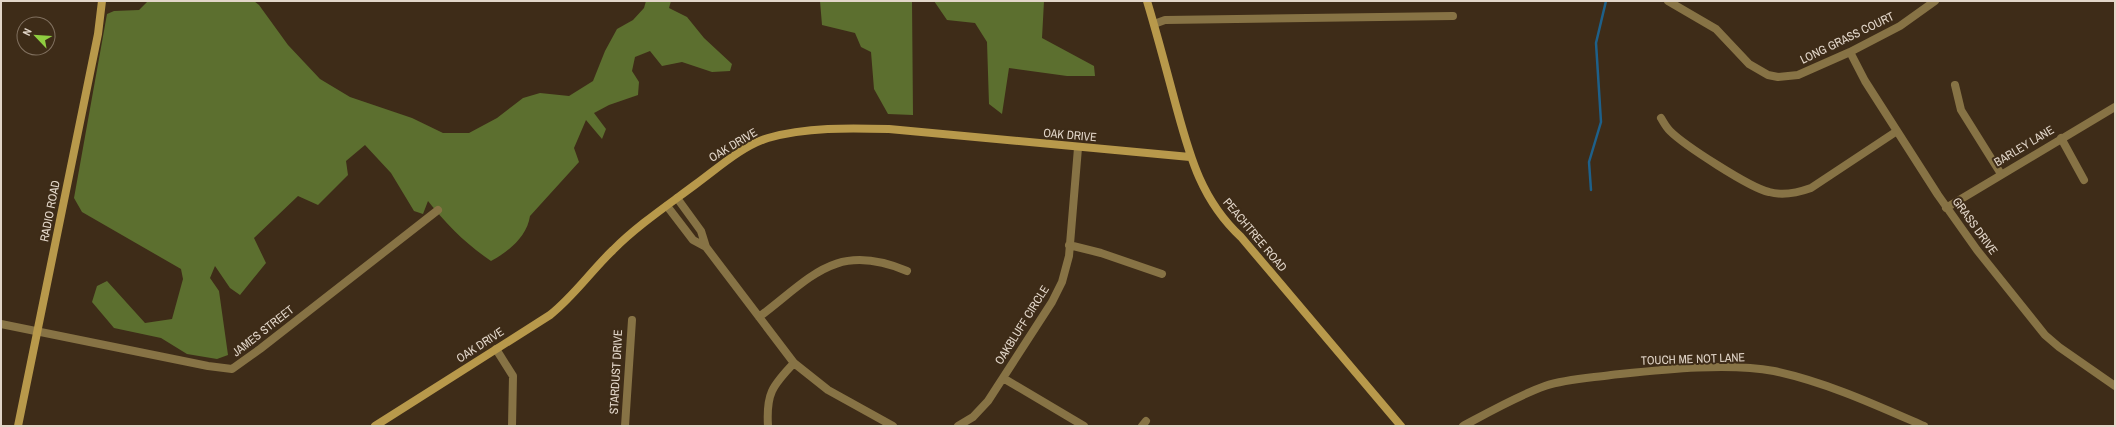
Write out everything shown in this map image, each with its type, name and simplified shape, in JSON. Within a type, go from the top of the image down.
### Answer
[{"type":"street","name":"RADIO ROAD","points":[[18,426],[98,34],[102,1]]},
{"type":"street","name":"PEACHTREE ROAD","points":[[1147,1],[1190,157],[1207,196],[1230,227],[1246,243],[1401,426]]},
{"type":"street","name":"LONG GRASS COURT","points":[[1668,1],[1716,29],[1749,64],[1768,75],[1778,77],[1798,75],[1850,52],[1900,26],[1936,1]]},
{"type":"street","points":[[1154,24],[1165,20],[1453,16]]},
{"type":"street","name":"GRASS DRIVE","points":[[1850,52],[1865,82],[1962,231],[2045,335],[2065,352],[2115,386]]},
{"type":"street","points":[[1955,85],[1961,110],[2001,174]]},
{"type":"street","name":"BARLEY LANE","points":[[1946,208],[2115,107]]},
{"type":"street","points":[[1662,118],[1665,126],[1676,136],[1745,182],[1763,190],[1784,194],[1795,193],[1810,188],[1897,131]]},
{"type":"street","name":"OAK DRIVE","points":[[375,426],[561,307],[612,250],[715,170],[760,141],[777,136],[808,131],[847,128],[894,130],[1078,148],[1190,157]]},
{"type":"street","points":[[2061,138],[2084,180]]},
{"type":"street","name":"OAKBLUFF CIRCLE","points":[[958,426],[981,410],[1058,292],[1066,270],[1070,246],[1078,148]]},
{"type":"street","points":[[677,198],[701,231],[706,247],[794,363],[828,390],[893,426]]},
{"type":"street","points":[[667,206],[693,240],[706,247]]},
{"type":"street","name":"JAMES STREET","points":[[1,324],[208,366],[232,369],[260,349],[438,210]]},
{"type":"street","points":[[1070,246],[1101,253],[1162,274]]},
{"type":"street","points":[[759,317],[818,273],[842,261],[851,259],[868,260],[894,266],[906,271]]},
{"type":"street","name":"STARDUST DRIVE","points":[[625,426],[632,320]]},
{"type":"street","points":[[496,350],[513,376],[512,426]]},
{"type":"street","points":[[768,426],[767,405],[771,390],[794,363]]},
{"type":"street","name":"TOUCH ME NOT LANE","points":[[1463,426],[1545,386],[1569,380],[1632,373],[1728,368],[1755,369],[1802,378],[1854,396],[1924,426]]},
{"type":"street","points":[[1003,378],[1084,426]]},
{"type":"green space","points":[[148,1],[254,1],[259,5],[288,45],[320,79],[350,97],[412,118],[443,133],[469,133],[497,118],[523,98],[540,93],[569,96],[593,81],[605,51],[617,29],[633,20],[644,8],[646,1],[671,1],[669,8],[687,17],[704,38],[732,64],[730,71],[712,72],[682,62],[662,66],[650,51],[635,57],[632,71],[639,82],[638,95],[609,105],[594,113],[606,129],[602,139],[586,120],[574,148],[579,162],[530,216],[525,231],[516,243],[491,261],[457,234],[428,201],[423,214],[414,211],[391,173],[365,145],[346,161],[348,175],[318,205],[298,196],[254,238],[266,263],[240,295],[230,288],[215,266],[210,278],[219,291],[228,355],[217,359],[187,354],[161,338],[114,328],[92,302],[97,286],[107,281],[145,323],[172,319],[183,279],[181,269],[82,212],[74,198],[107,14],[114,11],[139,10]]},
{"type":"green space","points":[[820,1],[912,1],[913,115],[888,114],[874,89],[871,52],[861,47],[855,33],[822,25]]},
{"type":"green space","points":[[934,1],[1044,1],[1042,38],[1094,66],[1095,76],[1067,76],[1009,68],[1002,114],[989,104],[987,42],[975,23],[947,20]]},
{"type":"waterway","points":[[1591,190],[1589,162],[1601,122],[1596,43],[1606,1]]}]
